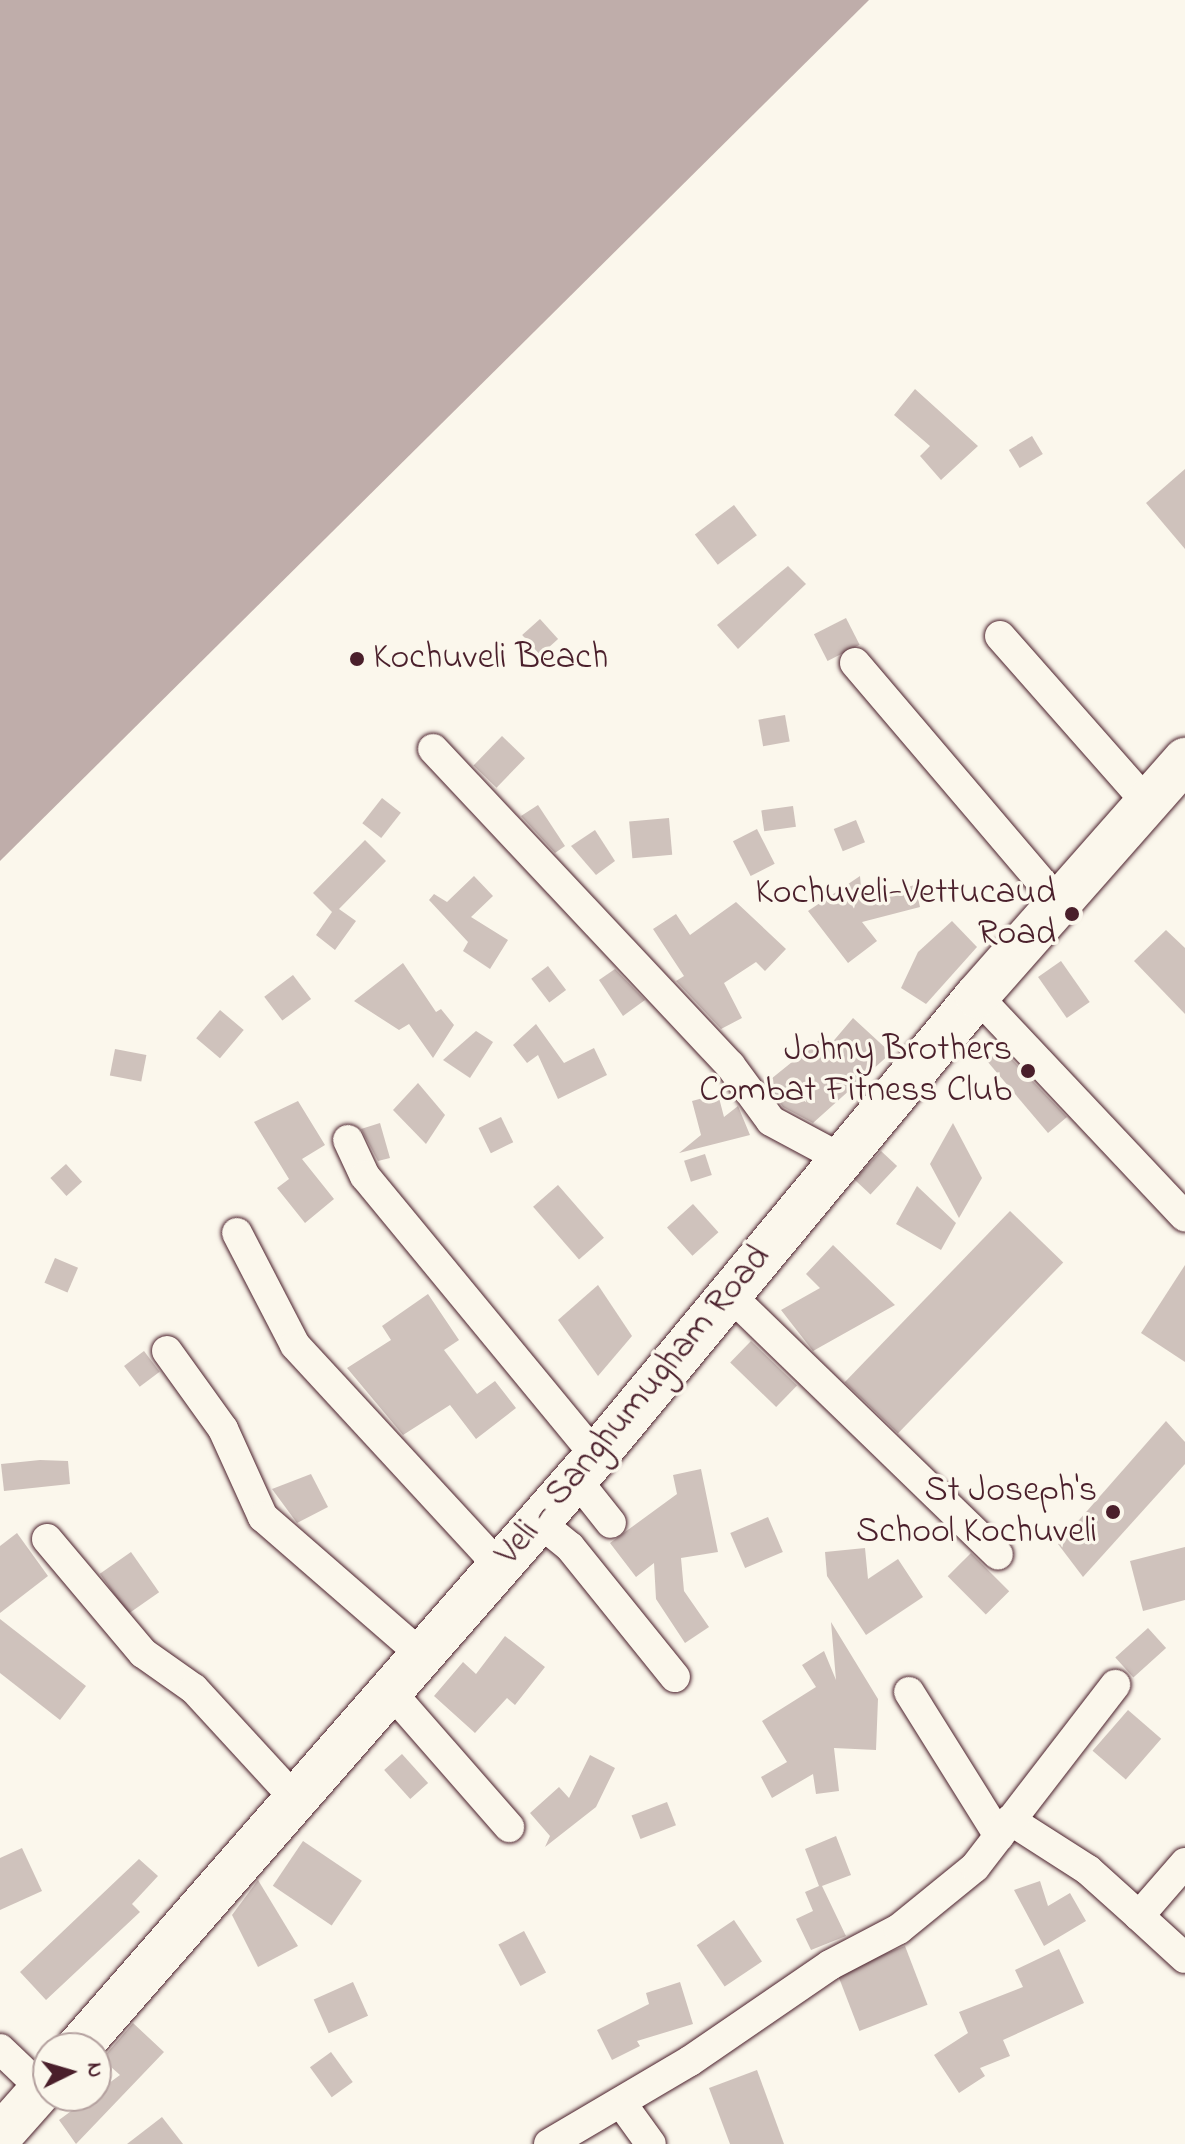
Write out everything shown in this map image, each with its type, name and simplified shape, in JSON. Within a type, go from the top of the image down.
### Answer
[{"type":"main road","name":"Veli - Sanghumugham Road","points":[[92,2032],[586,1468],[977,996],[1185,760]]},
{"type":"main road","points":[[0,2136],[32,2100]]},
{"type":"street","points":[[1000,636],[1147,803]]},
{"type":"street","points":[[855,663],[1059,903]]},
{"type":"street","points":[[433,749],[730,1065],[771,1121],[842,1159]]},
{"type":"street","points":[[977,996],[1185,1217]]},
{"type":"street","points":[[348,1140],[365,1176],[586,1468],[611,1523]]},
{"type":"street","points":[[237,1233],[295,1345],[499,1566]]},
{"type":"street","points":[[730,1295],[998,1555]]},
{"type":"street","points":[[167,1351],[223,1429],[263,1517],[422,1655]]},
{"type":"street","points":[[538,1521],[570,1547],[675,1677]]},
{"type":"street","points":[[47,1539],[143,1653],[194,1689],[295,1799]]},
{"type":"street","points":[[549,2144],[582,2120],[622,2104],[830,1965],[899,1929],[975,1867],[1115,1685]]},
{"type":"street","points":[[390,1691],[509,1827]]},
{"type":"street","points":[[909,1692],[1005,1828],[1088,1870],[1185,1958]]},
{"type":"street","points":[[1139,1916],[1185,1863]]},
{"type":"street","points":[[0,2049],[32,2075]]},
{"type":"street","points":[[622,2104],[651,2144]]},
{"type":"shaded area","points":[[0,0],[869,0],[0,861]]},
{"type":"building","points":[[915,389],[978,446],[941,480],[920,456],[930,446],[894,415]]},
{"type":"building","points":[[1032,436],[1043,454],[1020,468],[1009,450]]},
{"type":"building","points":[[1185,469],[1185,549],[1146,503]]},
{"type":"building","points":[[734,505],[757,535],[718,565],[695,534]]},
{"type":"building","points":[[788,566],[806,584],[738,649],[717,625]]},
{"type":"building","points":[[846,618],[860,645],[828,661],[814,634]]},
{"type":"building","points":[[540,619],[558,639],[540,655],[522,635]]},
{"type":"building","points":[[785,715],[790,742],[763,746],[758,720]]},
{"type":"building","points":[[502,736],[525,758],[497,788],[474,765]]},
{"type":"building","points":[[382,798],[401,813],[381,838],[362,823]]},
{"type":"building","points":[[538,805],[565,846],[555,853],[521,816]]},
{"type":"building","points":[[793,806],[796,827],[764,831],[761,810]]},
{"type":"building","points":[[669,818],[672,855],[632,858],[629,821]]},
{"type":"building","points":[[856,820],[865,842],[843,851],[834,829]]},
{"type":"building","points":[[757,829],[775,864],[751,876],[733,841]]},
{"type":"building","points":[[595,830],[615,861],[596,875],[571,846]]},
{"type":"building","points":[[365,840],[386,861],[339,909],[356,921],[335,950],[316,935],[332,912],[313,893]]},
{"type":"building","points":[[474,876],[493,896],[471,917],[508,940],[490,969],[463,951],[468,942],[429,900],[434,894],[447,902]]},
{"type":"building","points":[[860,876],[862,899],[915,885],[920,907],[862,922],[877,941],[848,963],[808,911]]},
{"type":"building","points":[[736,902],[786,949],[765,971],[756,962],[724,983],[742,1018],[721,1029],[676,981],[684,976],[653,929],[676,914],[690,935]]},
{"type":"building","points":[[952,921],[977,947],[926,1004],[901,988],[918,952]]},
{"type":"building","points":[[1166,930],[1185,948],[1185,1014],[1134,961]]},
{"type":"building","points":[[1061,961],[1090,1002],[1067,1018],[1038,977]]},
{"type":"building","points":[[403,963],[436,1012],[441,1009],[454,1025],[433,1058],[409,1024],[399,1030],[354,1001]]},
{"type":"building","points":[[548,966],[566,990],[549,1003],[531,979]]},
{"type":"building","points":[[615,969],[645,1000],[623,1016],[599,980]]},
{"type":"building","points":[[293,975],[311,999],[282,1021],[264,997]]},
{"type":"building","points":[[220,1010],[244,1030],[220,1058],[196,1038]]},
{"type":"building","points":[[853,1018],[891,1053],[813,1123],[783,1107],[766,1083],[823,1037],[830,1045]]},
{"type":"building","points":[[536,1024],[564,1063],[594,1048],[607,1075],[558,1099],[538,1055],[527,1063],[513,1045]]},
{"type":"building","points":[[476,1031],[493,1042],[470,1078],[443,1060]]},
{"type":"building","points":[[1001,1048],[1067,1117],[1048,1133],[987,1061]]},
{"type":"building","points":[[115,1049],[146,1055],[141,1082],[110,1076]]},
{"type":"building","points":[[418,1083],[445,1115],[426,1144],[393,1110]]},
{"type":"building","points":[[718,1094],[724,1117],[738,1106],[750,1135],[679,1153],[701,1135],[692,1101]]},
{"type":"building","points":[[298,1101],[325,1145],[302,1159],[334,1199],[305,1223],[277,1188],[289,1179],[254,1122]]},
{"type":"building","points":[[501,1117],[513,1142],[491,1153],[479,1128]]},
{"type":"building","points":[[380,1123],[390,1158],[378,1161],[361,1129]]},
{"type":"building","points":[[953,1123],[982,1178],[959,1218],[930,1164]]},
{"type":"building","points":[[881,1151],[897,1166],[870,1195],[854,1180]]},
{"type":"building","points":[[705,1154],[712,1175],[691,1182],[684,1161]]},
{"type":"building","points":[[66,1164],[82,1182],[66,1196],[50,1178]]},
{"type":"building","points":[[558,1185],[604,1238],[579,1259],[533,1207]]},
{"type":"building","points":[[917,1186],[956,1223],[941,1250],[896,1224]]},
{"type":"building","points":[[693,1204],[718,1232],[692,1256],[667,1227]]},
{"type":"building","points":[[1010,1211],[1063,1262],[898,1434],[845,1382]]},
{"type":"building","points":[[833,1245],[895,1305],[813,1351],[781,1310],[820,1288],[806,1274]]},
{"type":"building","points":[[55,1258],[78,1268],[67,1293],[44,1283]]},
{"type":"building","points":[[1185,1265],[1185,1362],[1141,1333]]},
{"type":"building","points":[[598,1285],[632,1336],[598,1376],[558,1320]]},
{"type":"building","points":[[428,1294],[459,1340],[444,1350],[477,1394],[495,1381],[516,1408],[476,1439],[450,1405],[403,1435],[347,1368],[391,1340],[382,1326]]},
{"type":"building","points":[[751,1341],[797,1385],[776,1407],[730,1363]]},
{"type":"building","points":[[144,1351],[160,1372],[140,1387],[124,1366]]},
{"type":"building","name":"St Joseph's School Kochuveli","points":[[1166,1421],[1185,1442],[1185,1464],[1083,1577],[1058,1544]]},
{"type":"building","points":[[68,1461],[70,1484],[4,1491],[1,1464]]},
{"type":"building","points":[[701,1469],[718,1552],[681,1558],[684,1591],[709,1627],[685,1643],[656,1599],[654,1563],[636,1577],[610,1543],[677,1494],[673,1475]]},
{"type":"building","points":[[311,1474],[328,1507],[297,1523],[272,1489]]},
{"type":"building","points":[[768,1517],[783,1552],[745,1568],[730,1533]]},
{"type":"building","points":[[17,1533],[48,1576],[0,1613],[0,1546]]},
{"type":"building","points":[[1185,1547],[1185,1600],[1143,1611],[1130,1561]]},
{"type":"building","points":[[865,1548],[868,1579],[898,1559],[923,1597],[866,1635],[827,1576],[825,1552]]},
{"type":"building","points":[[131,1552],[159,1592],[128,1614],[100,1574]]},
{"type":"building","points":[[971,1553],[1009,1591],[986,1615],[948,1576]]},
{"type":"building","points":[[0,1619],[86,1686],[60,1720],[0,1673]]},
{"type":"building","points":[[831,1622],[878,1699],[876,1750],[834,1748],[839,1791],[816,1794],[813,1774],[772,1798],[761,1777],[787,1762],[762,1721],[816,1687],[802,1665],[824,1651],[836,1680]]},
{"type":"building","points":[[1148,1628],[1166,1648],[1133,1678],[1115,1657]]},
{"type":"building","points":[[505,1636],[545,1667],[515,1705],[507,1698],[475,1733],[434,1696],[463,1662],[476,1674]]},
{"type":"building","points":[[1128,1710],[1161,1739],[1126,1780],[1093,1751]]},
{"type":"building","points":[[402,1754],[428,1783],[410,1799],[384,1770]]},
{"type":"building","points":[[590,1755],[615,1768],[596,1807],[545,1847],[550,1836],[530,1813],[559,1787],[569,1798]]},
{"type":"building","points":[[667,1802],[676,1825],[640,1839],[632,1816]]},
{"type":"building","points":[[836,1836],[851,1875],[822,1886],[846,1936],[811,1950],[796,1919],[813,1911],[805,1892],[819,1886],[805,1849]]},
{"type":"building","points":[[303,1841],[362,1881],[332,1925],[273,1886]]},
{"type":"building","points":[[22,1848],[42,1891],[0,1910],[0,1858]]},
{"type":"building","points":[[139,1859],[158,1876],[132,1904],[140,1912],[46,2000],[20,1972]]},
{"type":"building","points":[[258,1880],[298,1946],[258,1967],[232,1915]]},
{"type":"building","points":[[1040,1881],[1048,1906],[1070,1893],[1086,1921],[1044,1946],[1014,1890]]},
{"type":"building","points":[[734,1920],[762,1961],[725,1987],[697,1945]]},
{"type":"building","points":[[524,1931],[546,1972],[520,1986],[498,1945]]},
{"type":"building","points":[[905,1946],[928,2005],[859,2031],[837,1972]]},
{"type":"building","points":[[1059,1949],[1084,2003],[1003,2040],[1010,2056],[980,2068],[985,2076],[959,2093],[934,2055],[968,2033],[959,2012],[1023,1987],[1015,1970]]},
{"type":"building","points":[[353,1982],[368,2016],[329,2033],[314,1999]]},
{"type":"building","points":[[680,1982],[693,2024],[637,2041],[640,2046],[612,2060],[597,2030],[649,2004],[646,1993]]},
{"type":"building","points":[[133,2023],[164,2052],[112,2106],[112,2081],[120,2075],[112,2068],[112,2047]]},
{"type":"building","points":[[331,2052],[353,2082],[332,2097],[310,2067]]},
{"type":"building","points":[[757,2070],[784,2144],[730,2144],[709,2088]]},
{"type":"building","points":[[70,2112],[107,2112],[76,2144],[59,2120]]},
{"type":"building","points":[[162,2117],[183,2144],[127,2144]]},
{"type":"place","name":"Kochuveli Beach","points":[[357,659]]},
{"type":"place","name":"Kochuveli-Vettucaud Road","points":[[1072,914]]},
{"type":"place","name":"Johny Brothers Combat Fitness Club","points":[[1028,1071]]},
{"type":"place","name":"St Joseph's School Kochuveli","points":[[1113,1512]]}]
